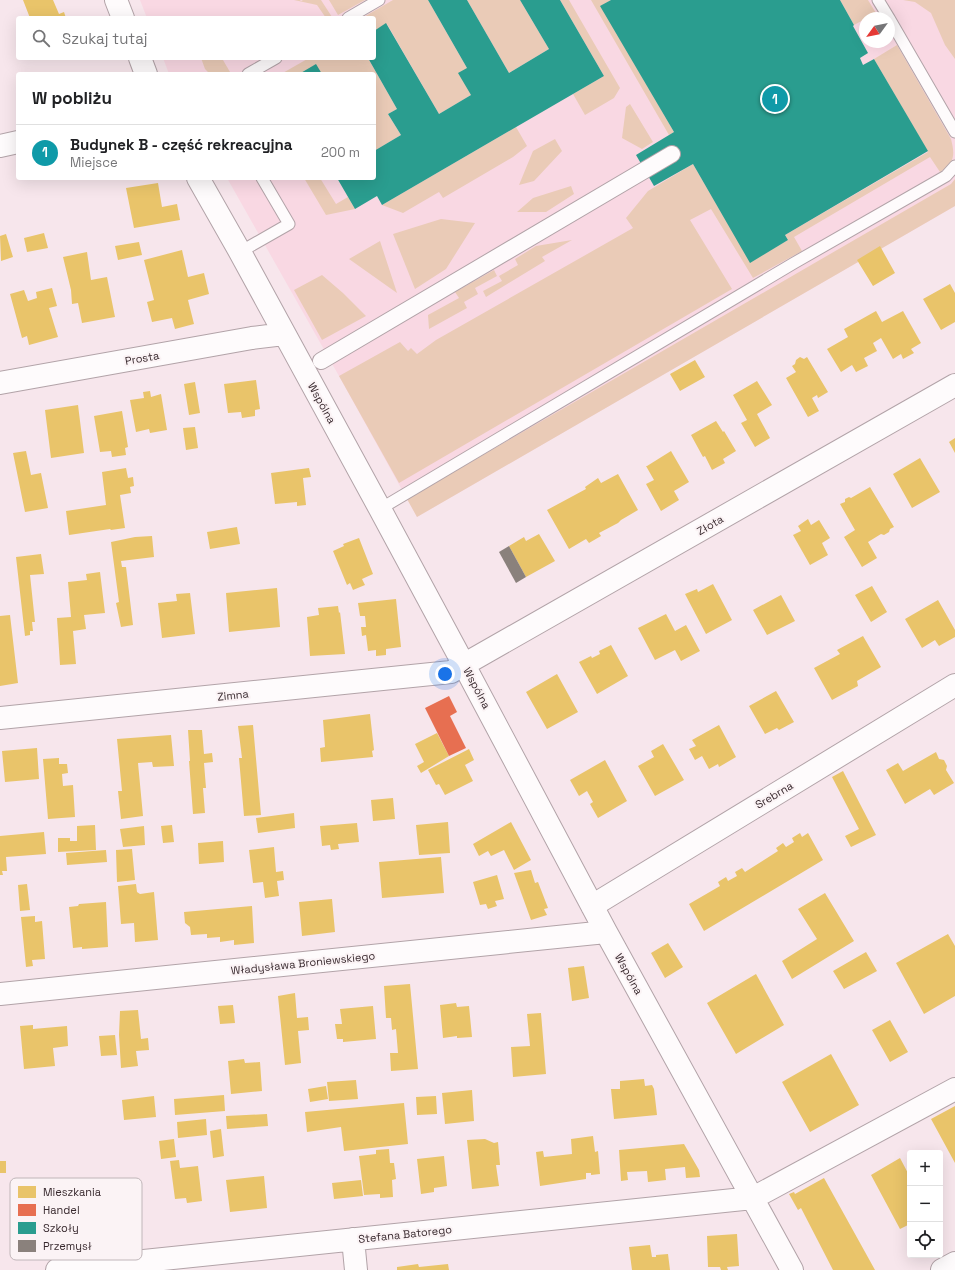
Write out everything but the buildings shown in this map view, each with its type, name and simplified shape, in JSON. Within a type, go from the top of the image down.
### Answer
[{"type":"street","points":[[116,0],[122,16]]},
{"type":"street","points":[[141,60],[145,72]]},
{"type":"street","points":[[0,146],[16,142]]},
{"type":"street","points":[[321,361],[672,154]]},
{"type":"street","name":"Wspólna","points":[[199,180],[380,508],[606,932],[792,1270]]},
{"type":"street","name":"Prosta","points":[[0,383],[252,338],[284,334]]},
{"type":"street","name":"Złota","points":[[464,665],[955,385]]},
{"type":"street","name":"Zimna","points":[[0,718],[412,677],[452,672],[464,665]]},
{"type":"street","name":"Srebrna","points":[[592,906],[955,685]]},
{"type":"street","name":"Władysława Broniewskiego","points":[[0,994],[606,932]]},
{"type":"street","points":[[753,1198],[955,1089]]},
{"type":"street","name":"Stefana Batorego","points":[[57,1270],[753,1198]]},
{"type":"street","points":[[353,1239],[356,1270]]},
{"type":"street","points":[[942,1270],[955,1263]]},
{"type":"lane","points":[[351,16],[379,0]]},
{"type":"lane","points":[[878,0],[885,12]]},
{"type":"lane","points":[[895,28],[955,132]]},
{"type":"lane","points":[[252,72],[272,60]]},
{"type":"lane","points":[[380,508],[794,263],[946,176],[955,166]]},
{"type":"lane","points":[[240,252],[289,224],[263,180]]},
{"type":"shaded area","points":[[140,0],[955,0],[955,206],[417,517],[228,180],[376,180],[376,72],[168,72],[164,60],[376,60],[376,16],[146,16]]},
{"type":"shaded area","points":[[294,0],[321,0],[331,16],[325,16],[317,5]]},
{"type":"shaded area","points":[[329,0],[365,0],[338,15]]},
{"type":"shaded area","points":[[393,0],[428,0],[467,68],[471,95],[439,114],[387,24],[376,30],[376,16],[365,16]]},
{"type":"shaded area","points":[[467,0],[520,0],[549,49],[509,73]]},
{"type":"shaded area","points":[[560,0],[569,0],[620,88],[614,98],[585,115],[573,94],[604,76]]},
{"type":"shaded area","points":[[591,0],[611,0],[601,6],[674,132],[669,135]]},
{"type":"shaded area","points":[[840,0],[868,0],[875,12],[859,12],[859,22],[854,25]]},
{"type":"shaded area","points":[[903,0],[955,0],[955,59],[945,45],[931,13],[915,2]]},
{"type":"shaded area","points":[[897,45],[951,139],[953,158],[949,165],[940,172],[930,157],[794,237],[802,251],[753,278],[711,209],[690,220],[732,289],[399,483],[339,376],[400,342],[408,351],[411,348],[417,354],[436,340],[633,228],[626,218],[648,191],[693,164],[750,262],[788,240],[785,235],[928,152],[874,59],[892,48],[895,48]]},
{"type":"shaded area","points":[[202,60],[223,60],[230,72],[208,72],[205,69]]},
{"type":"shaded area","points":[[306,60],[369,60],[376,72],[284,72]]},
{"type":"shaded area","points":[[376,72],[397,109],[388,114],[401,135],[376,150]]},
{"type":"shaded area","points":[[630,104],[653,142],[642,149],[622,138],[626,107]]},
{"type":"shaded area","points":[[516,127],[527,146],[513,157],[443,198],[439,192],[403,213],[382,205]]},
{"type":"shaded area","points":[[555,139],[562,151],[534,181],[519,185],[533,151]]},
{"type":"shaded area","points":[[955,179],[955,206],[417,517],[407,499],[951,184]]},
{"type":"shaded area","points":[[305,180],[321,180],[336,204],[348,197],[355,209],[326,215]]},
{"type":"shaded area","points":[[571,186],[574,194],[546,212],[517,212],[533,198]]},
{"type":"shaded area","points":[[441,219],[475,223],[446,269],[415,289],[393,234]]},
{"type":"shaded area","points":[[572,240],[542,257],[545,261],[486,297],[483,291],[502,281],[499,276],[518,265],[515,259],[536,246]]},
{"type":"shaded area","points":[[380,241],[397,293],[349,259]]},
{"type":"shaded area","points":[[494,270],[497,276],[475,288],[478,294],[464,302],[467,308],[429,329],[428,315],[459,298],[455,292]]},
{"type":"shaded area","points":[[322,275],[366,316],[322,340],[294,290]]},
{"type":"place","name":"Budynek B - część rekreacyjna","points":[[775,99]]}]
